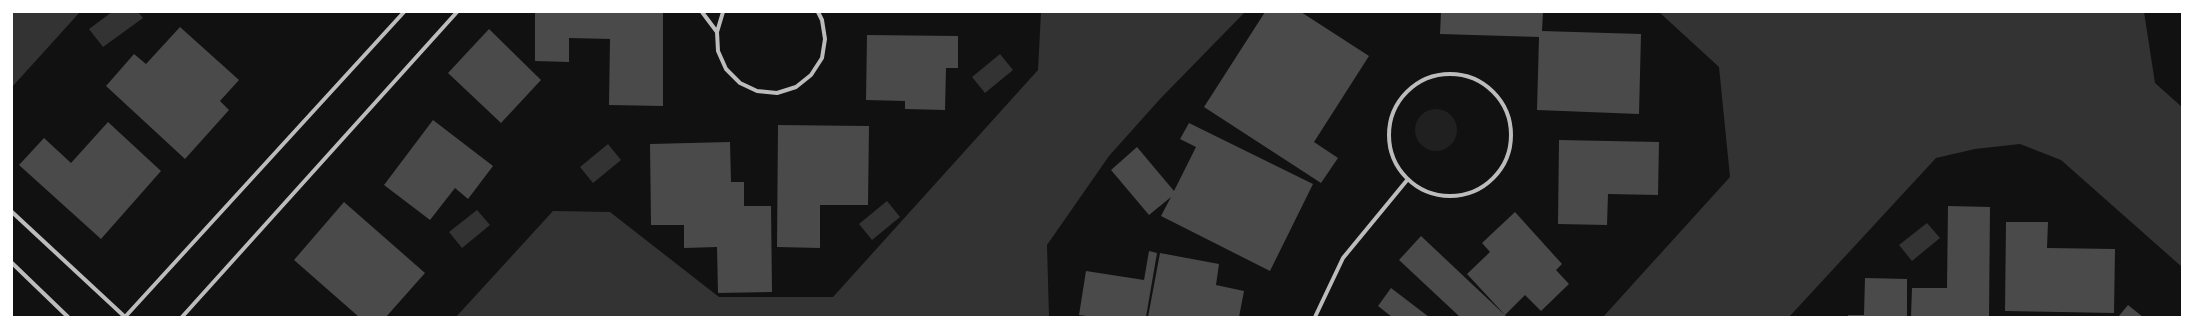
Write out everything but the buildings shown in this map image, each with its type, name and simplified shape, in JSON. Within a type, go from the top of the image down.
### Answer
[{"type":"street","points":[[12,212],[125,317],[404,12]]},
{"type":"street","points":[[182,317],[457,12]]},
{"type":"street","points":[[702,12],[716,32]]},
{"type":"street","points":[[723,12],[716,32],[718,51],[726,69],[740,83],[757,92],[777,93],[796,87],[811,75],[822,58],[826,39],[822,20],[818,12]]},
{"type":"street","points":[[1444,74],[1461,75],[1477,80],[1492,90],[1502,104],[1509,126],[1510,138],[1508,154],[1500,170],[1487,183],[1473,192],[1456,196],[1438,195],[1422,189],[1408,179],[1397,166],[1391,149],[1389,132],[1392,115],[1400,100],[1412,87],[1427,78],[1444,74]]},
{"type":"street","points":[[1315,317],[1343,258],[1408,179]]},
{"type":"street","points":[[12,263],[68,317]]},
{"type":"shaded area","points":[[12,12],[80,12],[12,87]]},
{"type":"shaded area","points":[[112,12],[138,12],[143,18],[103,47],[89,29]]},
{"type":"shaded area","points":[[1041,12],[1245,12],[1160,99],[1109,156],[1047,245],[1049,317],[456,317],[553,211],[610,212],[719,297],[833,297],[1038,70]]},
{"type":"shaded area","points":[[1659,12],[2144,12],[2155,83],[2182,107],[2182,267],[2061,160],[2020,144],[1975,149],[1936,158],[1789,317],[1603,317],[1730,177],[1719,67]]},
{"type":"shaded area","points":[[1000,54],[1013,70],[985,93],[972,77]]},
{"type":"shaded area","points":[[1436,109],[1451,115],[1457,130],[1451,145],[1436,151],[1421,145],[1415,130],[1421,115]]},
{"type":"shaded area","points":[[608,144],[621,160],[593,183],[580,167]]},
{"type":"shaded area","points":[[887,201],[900,217],[872,240],[859,224]]},
{"type":"shaded area","points":[[477,210],[490,225],[462,248],[449,232]]},
{"type":"shaded area","points":[[1927,223],[1940,238],[1912,261],[1899,245]]}]
